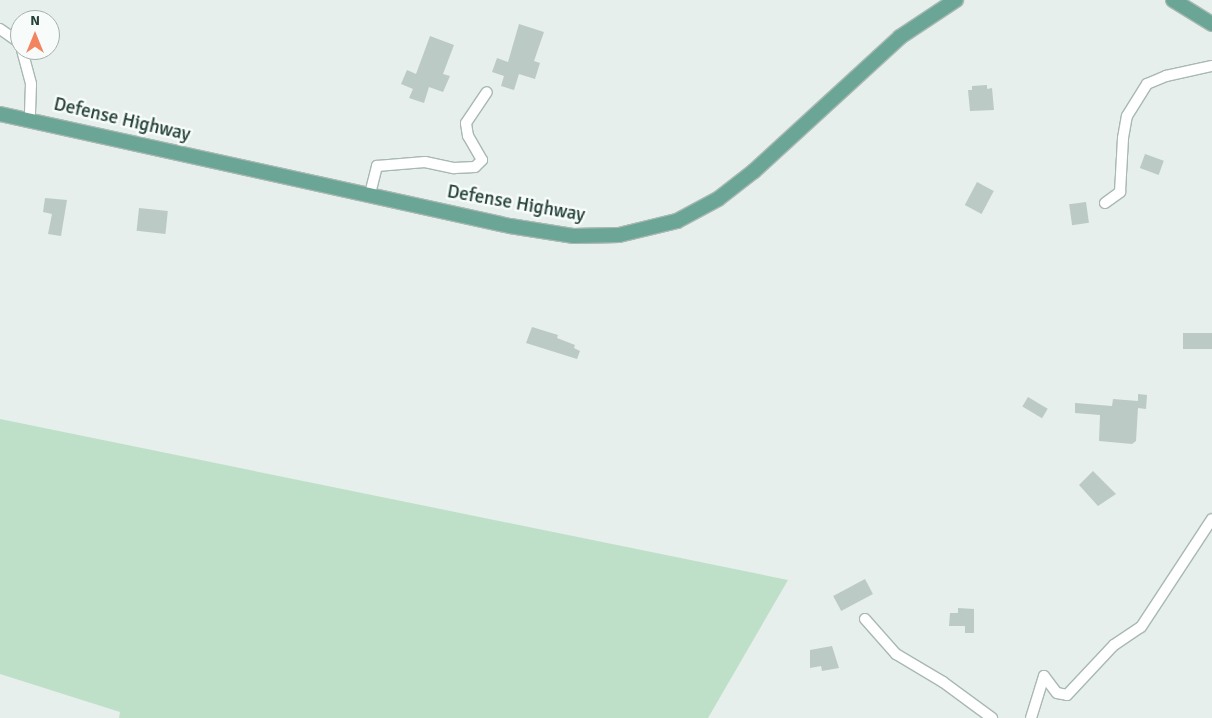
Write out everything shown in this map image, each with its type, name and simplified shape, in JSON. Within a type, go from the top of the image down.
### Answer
[{"type":"main road","name":"Defense Highway","points":[[0,114],[567,235],[619,235],[660,227],[698,211],[736,186],[900,37],[956,0]]},
{"type":"main road","points":[[1173,0],[1212,24]]},
{"type":"street","points":[[25,60],[31,84],[30,119]]},
{"type":"street","points":[[1105,203],[1120,192],[1123,138],[1127,116],[1147,84],[1166,76],[1212,66]]},
{"type":"street","points":[[370,194],[376,166],[425,162],[454,168],[475,168],[482,160],[468,136],[466,123],[487,92]]},
{"type":"street","points":[[1030,718],[1044,676],[1057,693],[1067,695],[1114,645],[1142,627],[1212,519]]},
{"type":"street","points":[[865,620],[896,654],[943,682],[992,718]]},
{"type":"green space","points":[[0,419],[788,580],[708,718],[119,718],[120,712],[0,674]]},
{"type":"building","points":[[519,24],[544,32],[534,61],[540,63],[535,79],[519,74],[514,90],[501,86],[504,76],[492,72],[497,58],[508,62]]},
{"type":"building","points":[[430,36],[454,45],[443,74],[450,76],[443,92],[429,87],[424,103],[409,98],[413,89],[401,84],[407,70],[416,74]]},
{"type":"building","points":[[987,85],[987,89],[992,88],[994,110],[970,111],[968,90],[972,90],[972,86]]},
{"type":"building","points":[[1145,154],[1164,161],[1159,175],[1140,168]]},
{"type":"building","points":[[977,182],[994,191],[982,214],[965,205]]},
{"type":"building","points":[[45,198],[67,200],[61,236],[48,234],[52,214],[43,212]]},
{"type":"building","points":[[1086,202],[1089,223],[1072,225],[1069,204]]},
{"type":"building","points":[[139,208],[168,211],[165,234],[137,231]]},
{"type":"building","points":[[532,327],[558,335],[557,338],[575,345],[574,348],[580,351],[577,359],[526,343]]},
{"type":"building","points":[[1183,333],[1212,333],[1212,349],[1183,349]]},
{"type":"building","points":[[1138,394],[1147,395],[1146,409],[1138,408],[1136,441],[1132,444],[1099,441],[1100,415],[1075,413],[1075,403],[1112,406],[1113,399],[1138,401]]},
{"type":"building","points":[[1028,397],[1048,409],[1042,418],[1022,406]]},
{"type":"building","points":[[1093,471],[1116,494],[1098,506],[1079,485]]},
{"type":"building","points":[[865,579],[873,594],[841,611],[833,596]]},
{"type":"building","points":[[958,608],[974,609],[974,633],[965,633],[965,626],[949,626],[950,613],[958,613]]},
{"type":"building","points":[[832,646],[839,668],[822,671],[821,666],[810,668],[810,650]]}]
